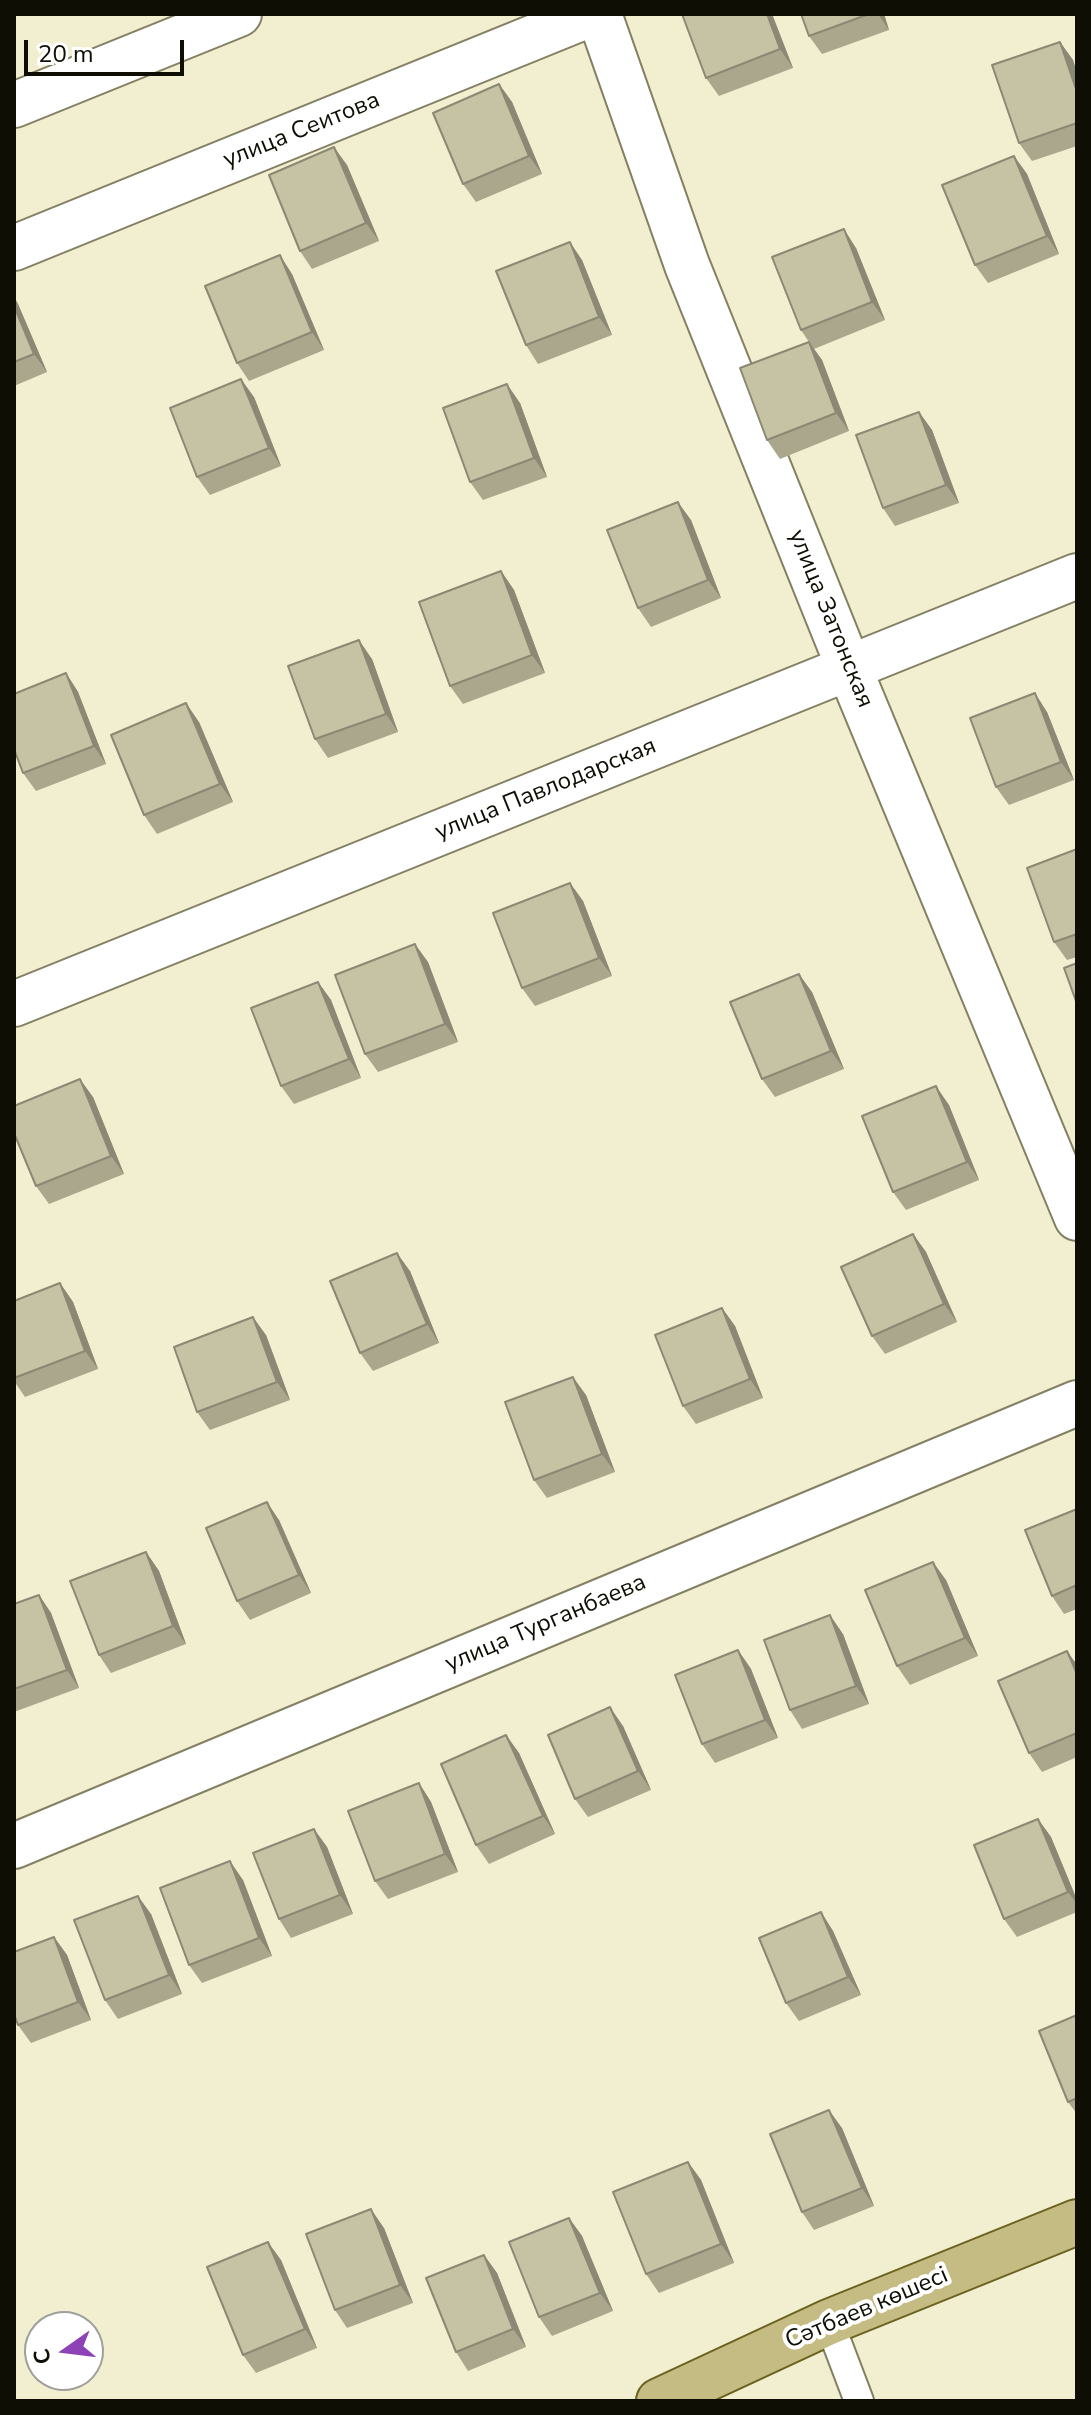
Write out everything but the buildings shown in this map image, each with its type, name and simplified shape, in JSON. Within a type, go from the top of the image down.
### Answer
[{"type":"main road","name":"Сәтбаев көшесі","points":[[659,2401],[829,2322],[1077,2222]]},
{"type":"street","points":[[14,105],[239,14]]},
{"type":"street","name":"улица Сеитова","points":[[14,248],[591,14]]},
{"type":"street","name":"улица Затонская","points":[[599,14],[687,265],[849,668],[1077,1218]]},
{"type":"street","name":"улица Павлодарская","points":[[14,1004],[1077,576]]},
{"type":"street","name":"улица Турганбаева","points":[[14,1846],[1077,1403]]},
{"type":"lane","points":[[829,2322],[859,2401]]}]
